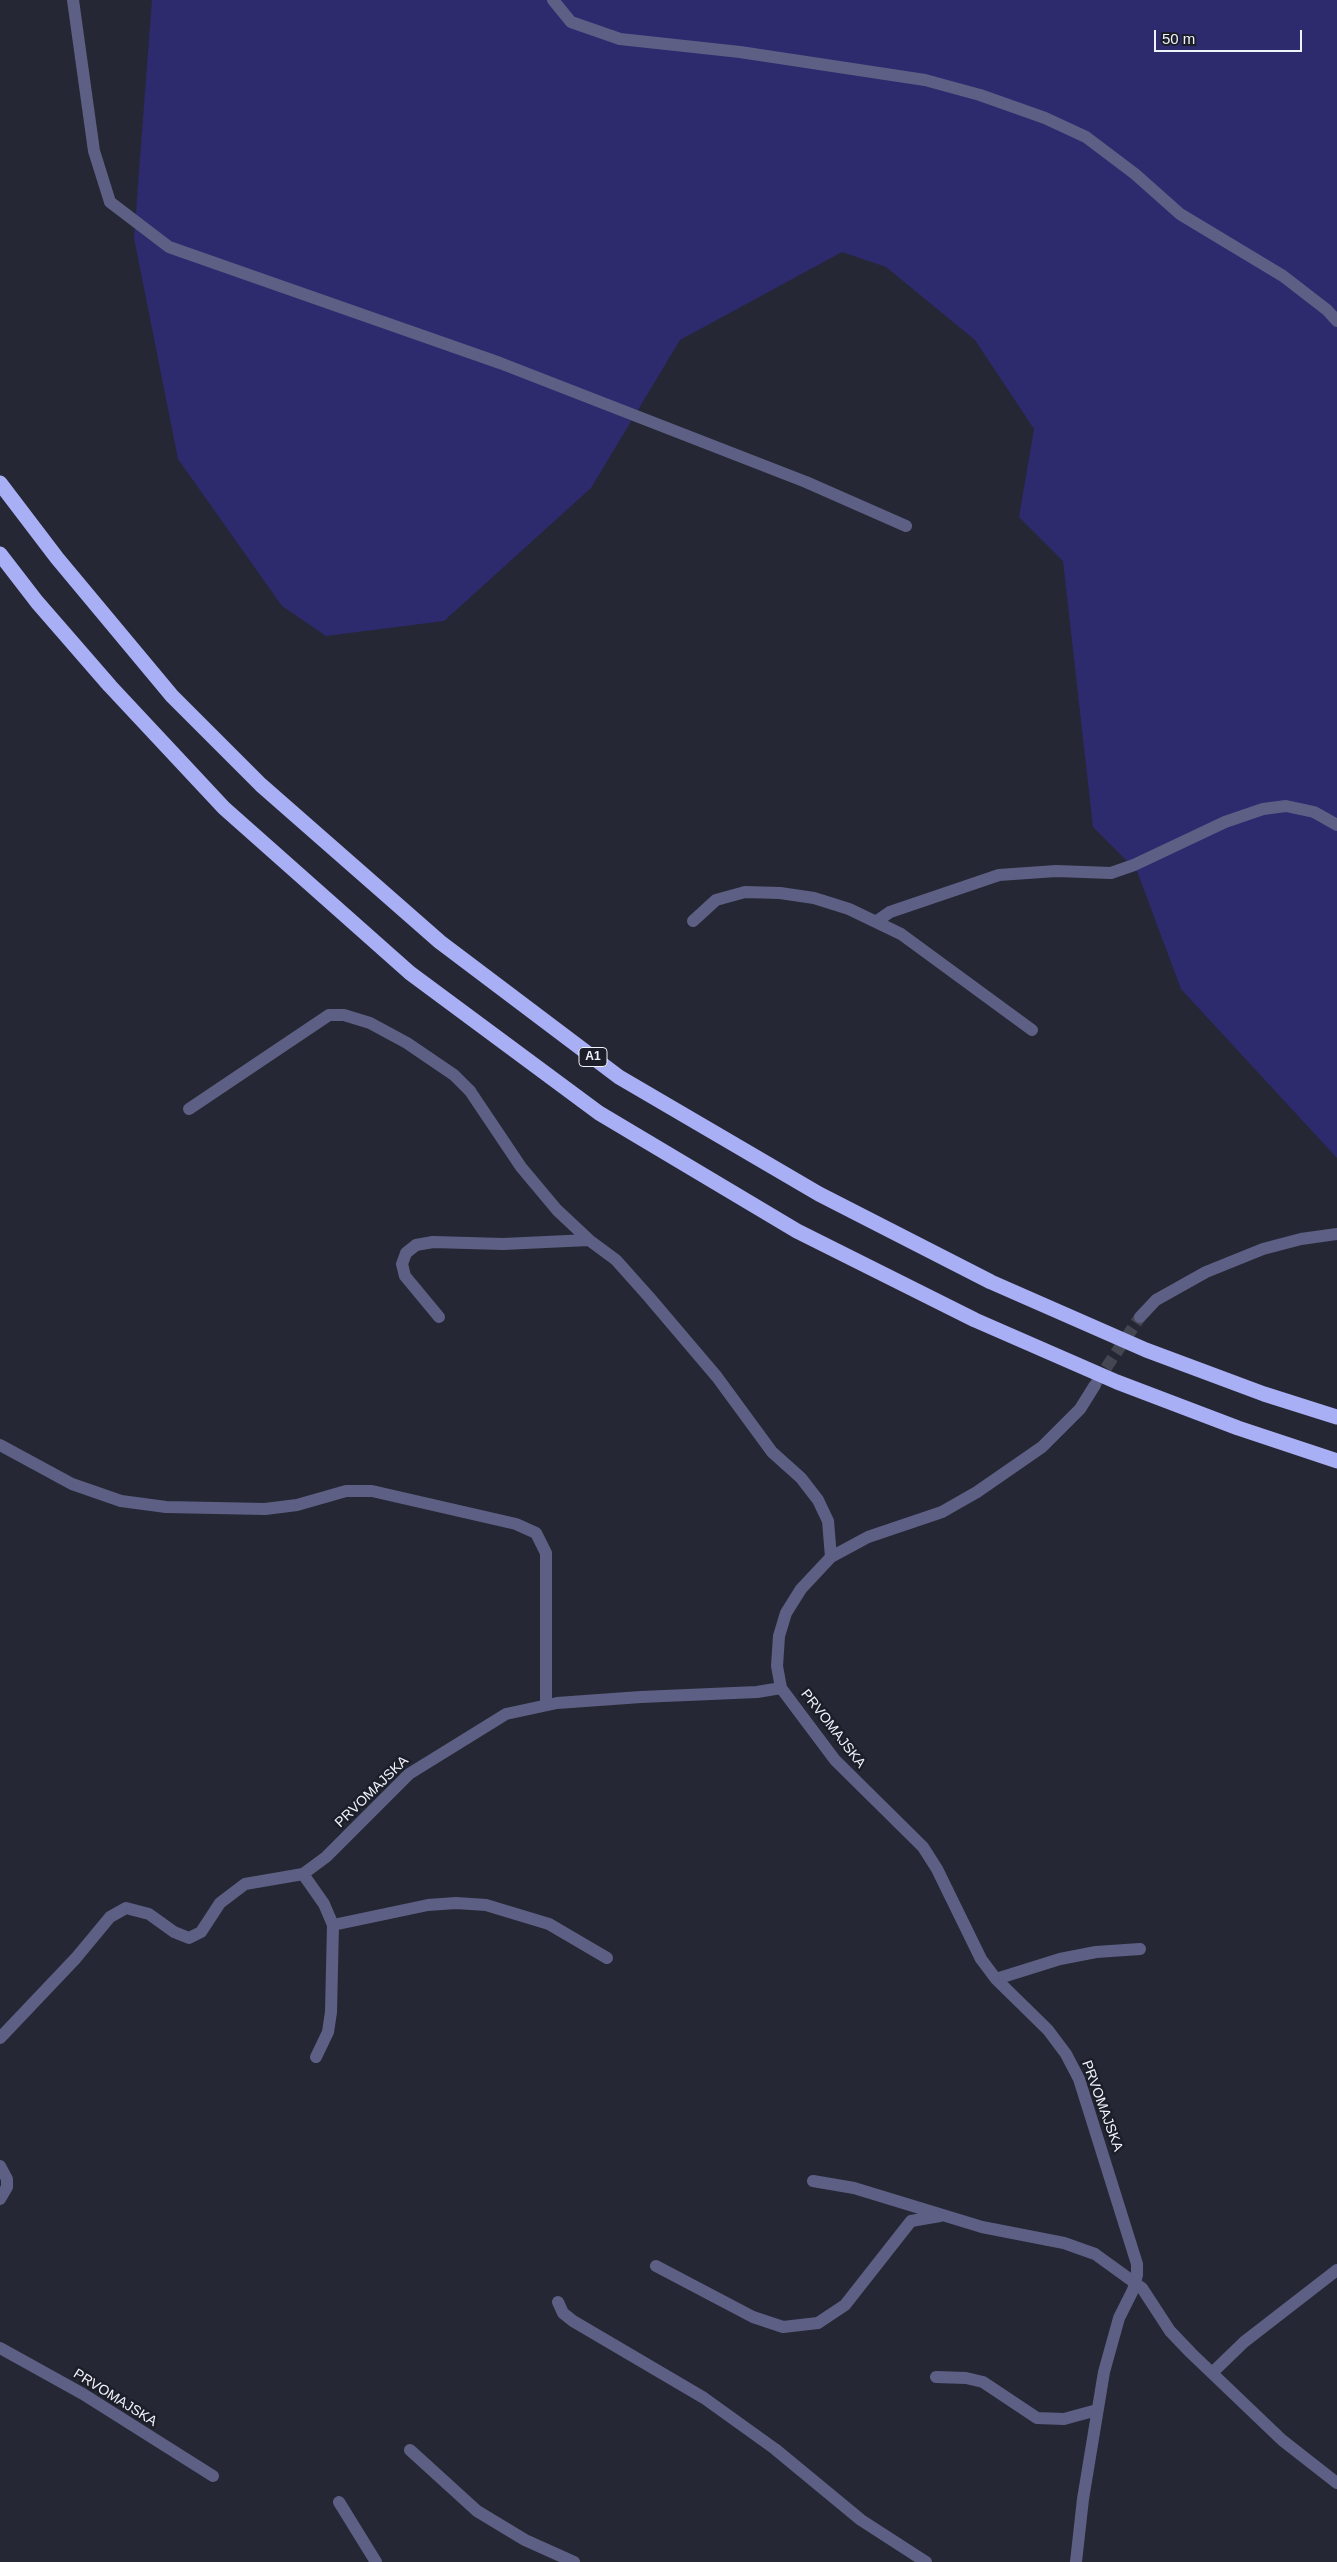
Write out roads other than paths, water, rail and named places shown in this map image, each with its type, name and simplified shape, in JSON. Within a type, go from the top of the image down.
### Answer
[{"type":"highway","name":"A1","points":[[0,483],[57,558],[172,696],[261,785],[440,942],[619,1077],[819,1194],[991,1282],[1146,1350],[1264,1394],[1337,1417]]},
{"type":"highway","points":[[0,554],[37,602],[110,686],[224,808],[410,974],[600,1113],[797,1231],[975,1320],[1117,1382],[1238,1428],[1337,1461]]},
{"type":"street","points":[[73,0],[94,151],[110,202],[168,247],[500,363],[806,482],[906,526]]},
{"type":"street","points":[[552,0],[571,22],[620,39],[740,52],[925,80],[980,95],[1045,118],[1086,137],[1135,174],[1180,214],[1282,276],[1327,310],[1337,321]]},
{"type":"street","points":[[877,921],[890,912],[998,876],[1056,870],[1111,872],[1134,865],[1225,822],[1263,809],[1286,806],[1314,812],[1337,825]]},
{"type":"street","points":[[693,921],[716,900],[745,892],[780,892],[814,898],[877,921],[901,934],[960,975],[1032,1030]]},
{"type":"street","points":[[189,1109],[272,1051],[329,1015],[344,1015],[370,1023],[407,1043],[454,1075],[470,1091],[521,1167],[556,1210],[589,1240],[616,1260],[717,1377],[772,1452],[801,1478],[818,1500],[828,1521],[831,1557]]},
{"type":"street","points":[[1140,1316],[1156,1300],[1206,1272],[1263,1249],[1301,1239],[1337,1234]]},
{"type":"street","points":[[439,1317],[405,1276],[402,1264],[406,1253],[416,1245],[433,1242],[503,1244],[589,1240]]},
{"type":"street","points":[[781,1688],[777,1666],[779,1636],[786,1613],[801,1589],[831,1557],[868,1537],[942,1512],[977,1492],[1042,1447],[1080,1409],[1095,1385]]},
{"type":"street","points":[[0,1445],[72,1484],[121,1501],[166,1507],[265,1509],[297,1505],[346,1492],[372,1492],[516,1524],[536,1533],[546,1553],[546,1706]]},
{"type":"street","name":"PRVOMAJSKA","points":[[0,2038],[76,1958],[110,1917],[126,1908],[149,1914],[174,1932],[189,1938],[201,1932],[220,1903],[245,1884],[303,1874],[326,1857],[408,1774],[468,1735],[506,1714],[546,1706],[641,1697],[757,1692],[781,1688],[835,1760],[858,1785],[923,1847],[959,1911],[971,1942],[996,1979],[1048,2030],[1066,2054],[1079,2079],[1137,2264],[1136,2282],[1119,2318],[1104,2372],[1083,2499],[1076,2562]]},
{"type":"street","points":[[303,1874],[324,1904],[333,1925],[331,2012],[328,2032],[316,2057]]},
{"type":"street","points":[[333,1925],[428,1905],[456,1903],[486,1905],[549,1924],[606,1958]]},
{"type":"street","points":[[996,1979],[1060,1959],[1096,1952],[1140,1949]]},
{"type":"street","points":[[0,2166],[7,2179],[7,2187],[0,2199]]},
{"type":"street","points":[[814,2181],[891,2198],[992,2230],[1064,2243],[1095,2254],[1136,2282],[1142,2288],[1170,2331],[1282,2440],[1337,2483]]},
{"type":"street","points":[[656,2266],[753,2317],[783,2327],[818,2323],[845,2305],[911,2221],[943,2216]]},
{"type":"street","points":[[1212,2373],[1244,2342],[1337,2270]]},
{"type":"street","points":[[558,2302],[563,2313],[573,2321],[704,2398],[775,2449],[861,2520],[926,2562]]},
{"type":"street","name":"PRVOMAJSKA","points":[[0,2348],[83,2394],[213,2476]]},
{"type":"street","points":[[936,2377],[966,2378],[983,2382],[1037,2418],[1064,2419],[1097,2410]]},
{"type":"street","points":[[410,2450],[477,2511],[525,2540],[574,2562]]},
{"type":"street","points":[[339,2502],[376,2562]]},
{"type":"tunnel","points":[[1096,1383],[1140,1317]]}]
